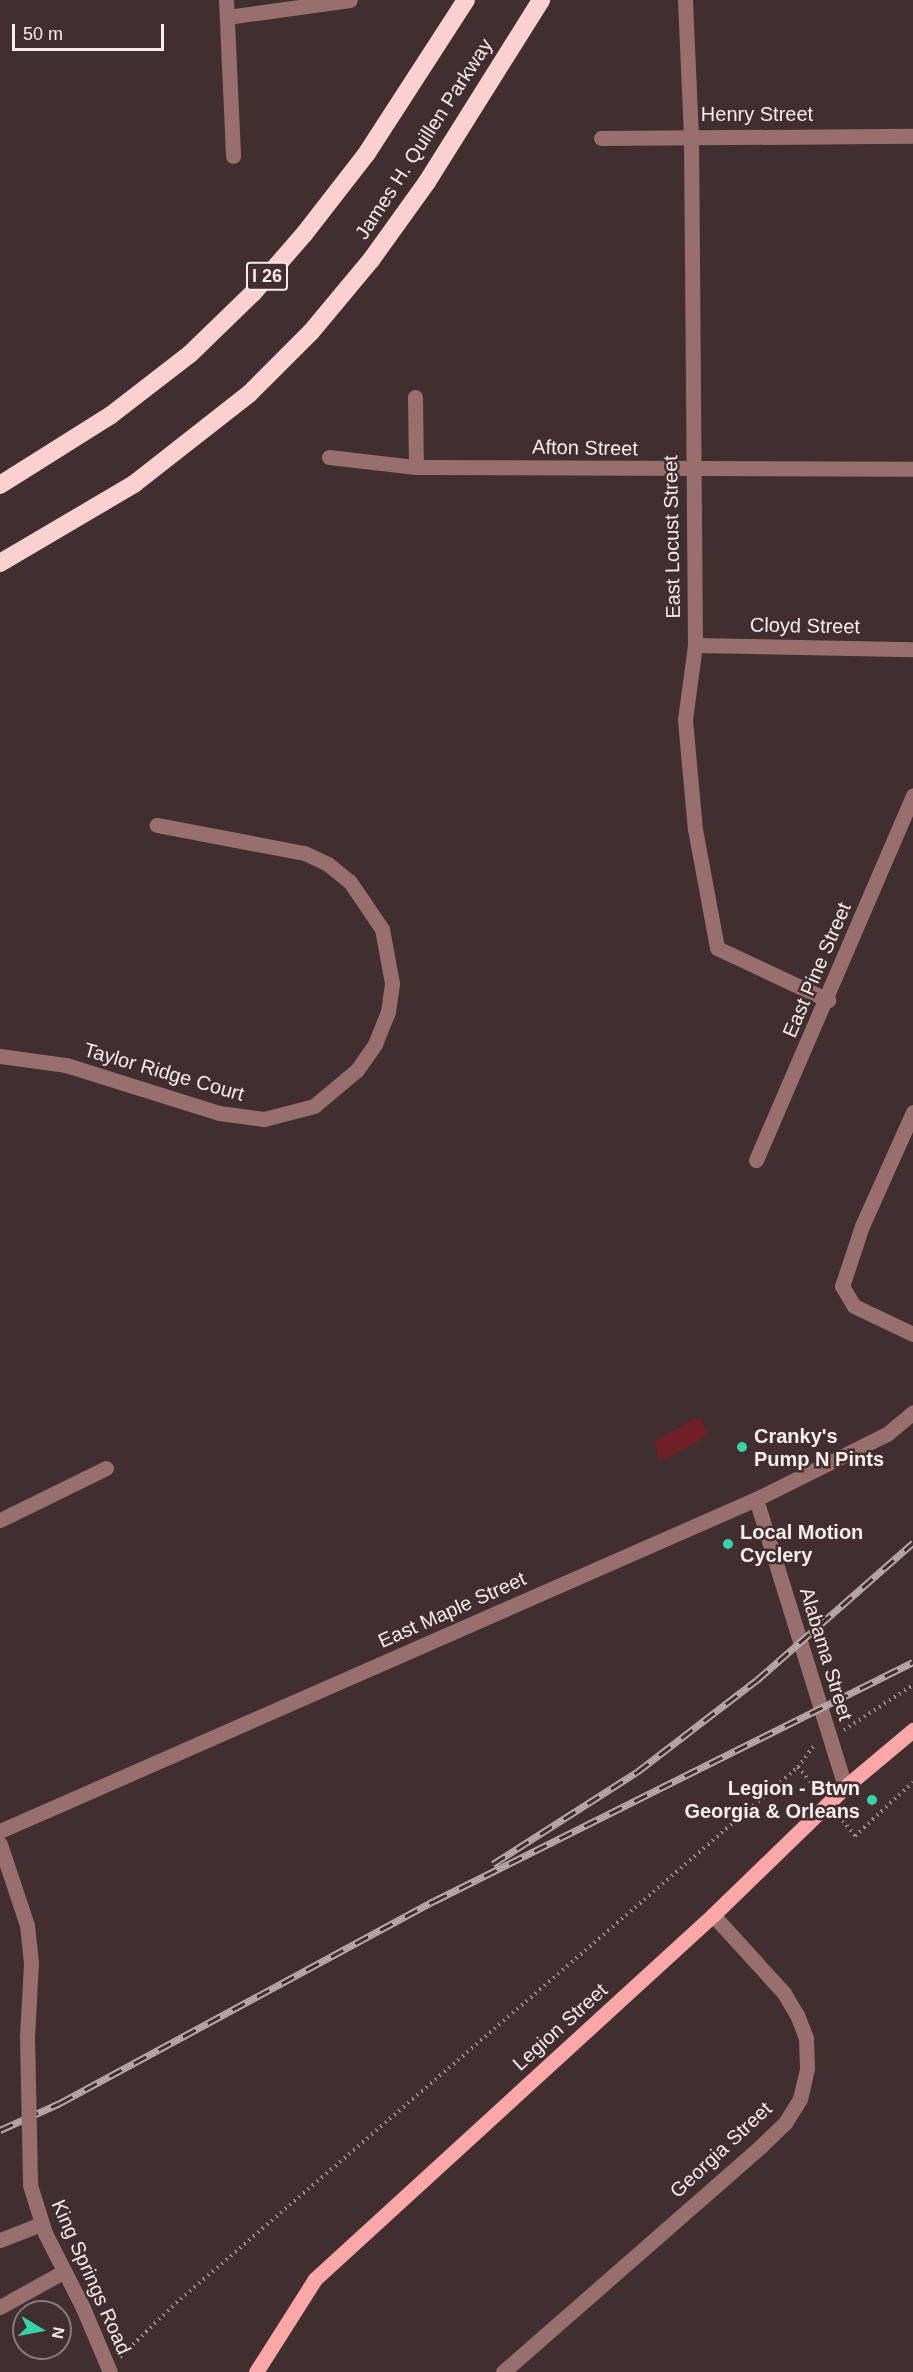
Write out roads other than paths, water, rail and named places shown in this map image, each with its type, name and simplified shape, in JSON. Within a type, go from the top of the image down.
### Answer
[{"type":"highway","name":"James H. Quillen Parkway","points":[[0,485],[111,415],[190,354],[253,293],[305,233],[366,153],[466,0]]},
{"type":"highway","name":"James H. Quillen Parkway","points":[[0,563],[134,484],[250,393],[311,332],[371,260],[427,182],[541,0]]},
{"type":"main road","name":"Legion Street","points":[[256,2372],[315,2279],[714,1915],[845,1787],[913,1730]]},
{"type":"street","points":[[226,0],[232,156]]},
{"type":"street","points":[[227,17],[350,0]]},
{"type":"street","name":"East Locust Street","points":[[685,0],[691,135],[692,471],[696,645],[685,720],[695,829],[717,948],[828,1000]]},
{"type":"street","name":"Henry Street","points":[[602,138],[691,135],[913,136]]},
{"type":"street","points":[[415,396],[416,467]]},
{"type":"street","name":"Afton Street","points":[[329,457],[416,467],[692,471],[913,469]]},
{"type":"street","name":"Cloyd Street","points":[[696,645],[913,649]]},
{"type":"street","name":"East Pine Street","points":[[756,1160],[828,1000],[913,795]]},
{"type":"street","name":"Taylor Ridge Court","points":[[0,1056],[29,1057],[66,1065],[219,1113],[264,1119],[314,1106],[357,1071],[384,1023],[392,983],[382,929],[350,882],[328,864],[304,854],[157,825]]},
{"type":"street","points":[[913,1112],[847,1264],[842,1286],[854,1306],[913,1334]]},
{"type":"street","name":"East Maple Street","points":[[0,1832],[756,1499],[887,1434],[913,1412]]},
{"type":"street","points":[[0,1520],[106,1468]]},
{"type":"street","name":"Alabama Street","points":[[756,1499],[845,1787]]},
{"type":"street","name":"King Springs Road","points":[[0,1844],[27,1925],[31,1963],[27,2036],[26,2161],[30,2185],[41,2224],[111,2368]]},
{"type":"street","name":"Georgia Street","points":[[503,2372],[761,2146],[785,2123],[800,2099],[807,2068],[806,2038],[797,2014],[783,1993],[714,1915]]},
{"type":"street","points":[[0,2240],[41,2224]]},
{"type":"street","points":[[0,2307],[63,2272]]},
{"type":"railway","points":[[493,1864],[637,1772],[757,1680],[913,1543]]},
{"type":"railway","points":[[0,2130],[60,2103],[434,1901],[913,1662]]},
{"type":"place","name":"Cranky's Pump N Pints","points":[[742,1447]]},
{"type":"place","name":"Local Motion Cyclery","points":[[728,1544]]},
{"type":"place","name":"Legion - Btwn Georgia & Orleans","points":[[872,1800]]}]
